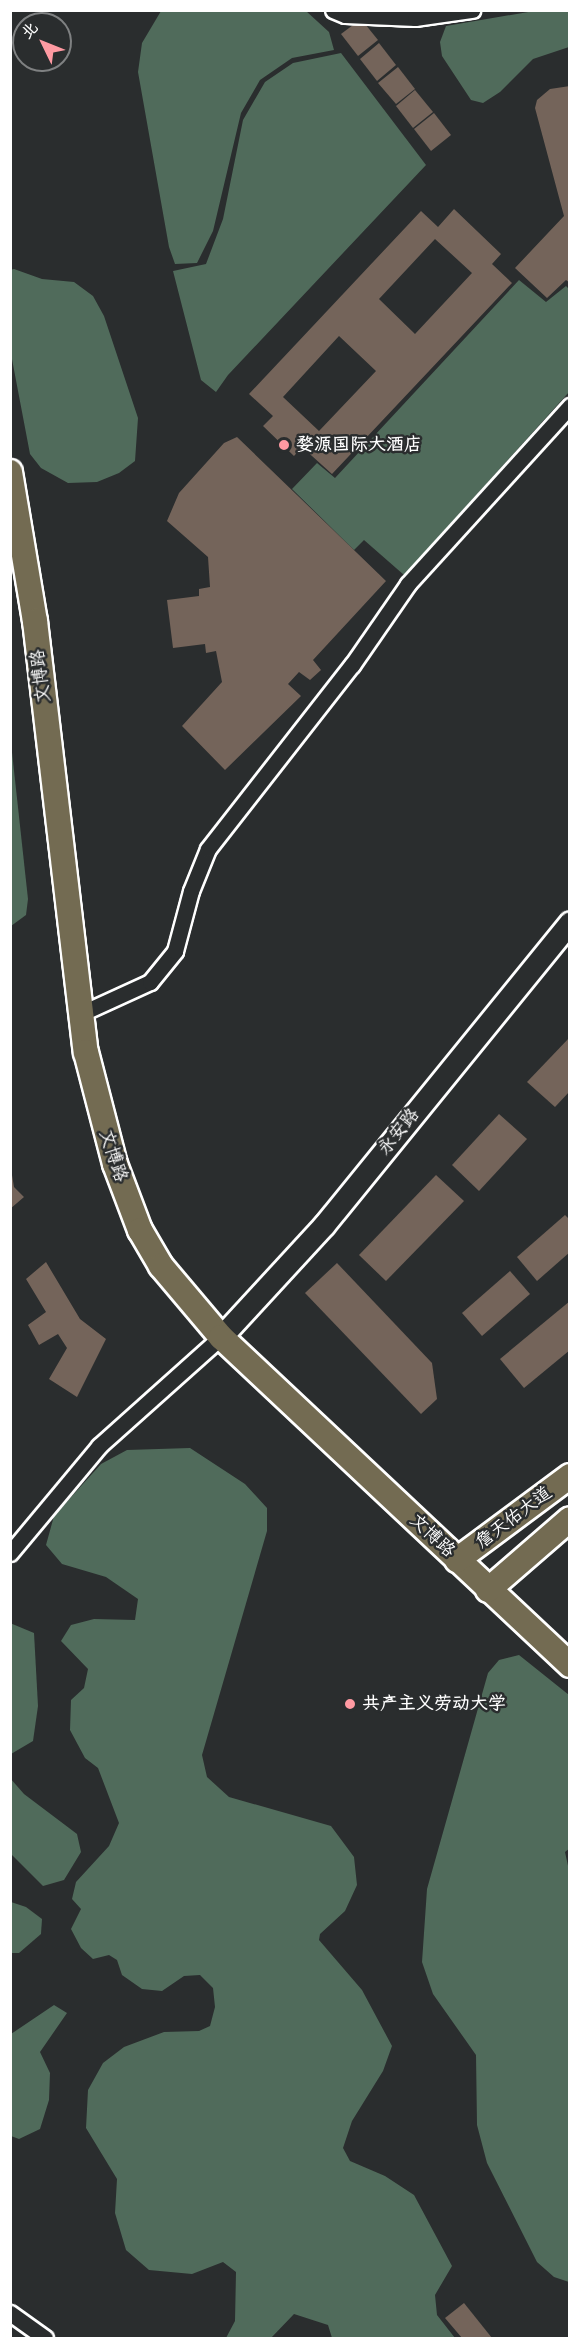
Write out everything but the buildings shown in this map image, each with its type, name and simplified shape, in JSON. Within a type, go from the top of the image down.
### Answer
[{"type":"main road","name":"文博路","points":[[10,472],[35,621],[80,1014],[101,1119],[140,1230],[161,1266],[221,1337],[570,1665]]},
{"type":"main road","name":"詹天佑大道","points":[[457,1560],[570,1476]]},
{"type":"main road","name":"詹天佑大道","points":[[488,1590],[570,1519]]},
{"type":"street","points":[[333,10],[345,15],[415,18],[472,10]]},
{"type":"street","points":[[80,1014],[150,982],[175,951],[191,891],[208,849],[352,665],[408,584],[570,406]]},
{"type":"street","name":"永安路","points":[[221,1337],[324,1225],[570,921]]},
{"type":"street","points":[[10,1553],[99,1446],[221,1337]]},
{"type":"street","points":[[10,2313],[45,2338]]},
{"type":"green space","points":[[540,10],[569,11],[569,47],[533,59],[500,92],[483,103],[471,100],[442,56],[440,42],[446,26]]},
{"type":"green space","points":[[161,11],[306,11],[329,32],[334,50],[292,58],[260,80],[241,113],[213,231],[197,263],[175,264],[169,247],[138,72],[142,43]]},
{"type":"green space","points":[[341,53],[426,165],[228,375],[216,392],[201,380],[173,271],[206,264],[223,219],[243,120],[265,82],[293,63]]},
{"type":"green space","points":[[14,269],[42,279],[74,282],[93,296],[104,316],[138,418],[135,461],[119,473],[97,482],[68,483],[41,468],[30,454],[11,354],[10,270]]},
{"type":"green space","points":[[519,280],[546,302],[566,286],[569,289],[569,392],[404,575],[364,540],[354,550],[292,489],[317,463],[335,478]]},
{"type":"green space","points":[[10,734],[28,899],[26,915],[11,926]]},
{"type":"green space","points":[[190,1448],[245,1484],[267,1508],[267,1531],[202,1755],[207,1777],[229,1797],[331,1826],[354,1857],[357,1885],[345,1911],[320,1934],[319,1940],[362,1990],[392,2046],[383,2071],[352,2121],[343,2148],[350,2161],[385,2176],[414,2195],[452,2266],[435,2295],[437,2315],[455,2338],[332,2338],[328,2325],[294,2314],[271,2338],[226,2338],[235,2321],[236,2272],[223,2262],[192,2274],[149,2270],[126,2250],[115,2213],[117,2179],[86,2128],[88,2090],[103,2063],[124,2047],[164,2032],[199,2031],[210,2026],[215,2007],[213,1988],[200,1975],[184,1976],[162,1991],[142,1989],[122,1975],[117,1960],[109,1955],[93,1959],[81,1948],[71,1929],[81,1909],[72,1899],[76,1882],[109,1846],[119,1823],[98,1768],[85,1758],[70,1730],[71,1700],[84,1688],[88,1669],[61,1641],[71,1625],[94,1619],[135,1620],[138,1599],[106,1577],[62,1564],[46,1545],[54,1516],[101,1464],[127,1450]]},
{"type":"green space","points":[[10,1623],[34,1633],[38,1706],[33,1741],[11,1754]]},
{"type":"green space","points":[[519,1655],[569,1695],[570,1848],[565,1852],[570,1875],[569,2282],[554,2277],[537,2262],[487,2163],[477,2125],[476,2055],[433,1994],[422,1962],[427,1889],[488,1673],[499,1660]]},
{"type":"green space","points":[[10,1778],[24,1794],[77,1834],[81,1852],[64,1880],[43,1886],[11,1854]]},
{"type":"green space","points":[[11,1902],[26,1907],[42,1919],[41,1934],[19,1953],[11,1953]]},
{"type":"green space","points":[[54,2005],[67,2013],[40,2052],[50,2073],[49,2100],[40,2129],[19,2139],[11,2136],[11,2034]]},
{"type":"place","name":"婺源国际大酒店","points":[[284,445]]},
{"type":"place","name":"共产主义劳动大学","points":[[350,1704]]}]
